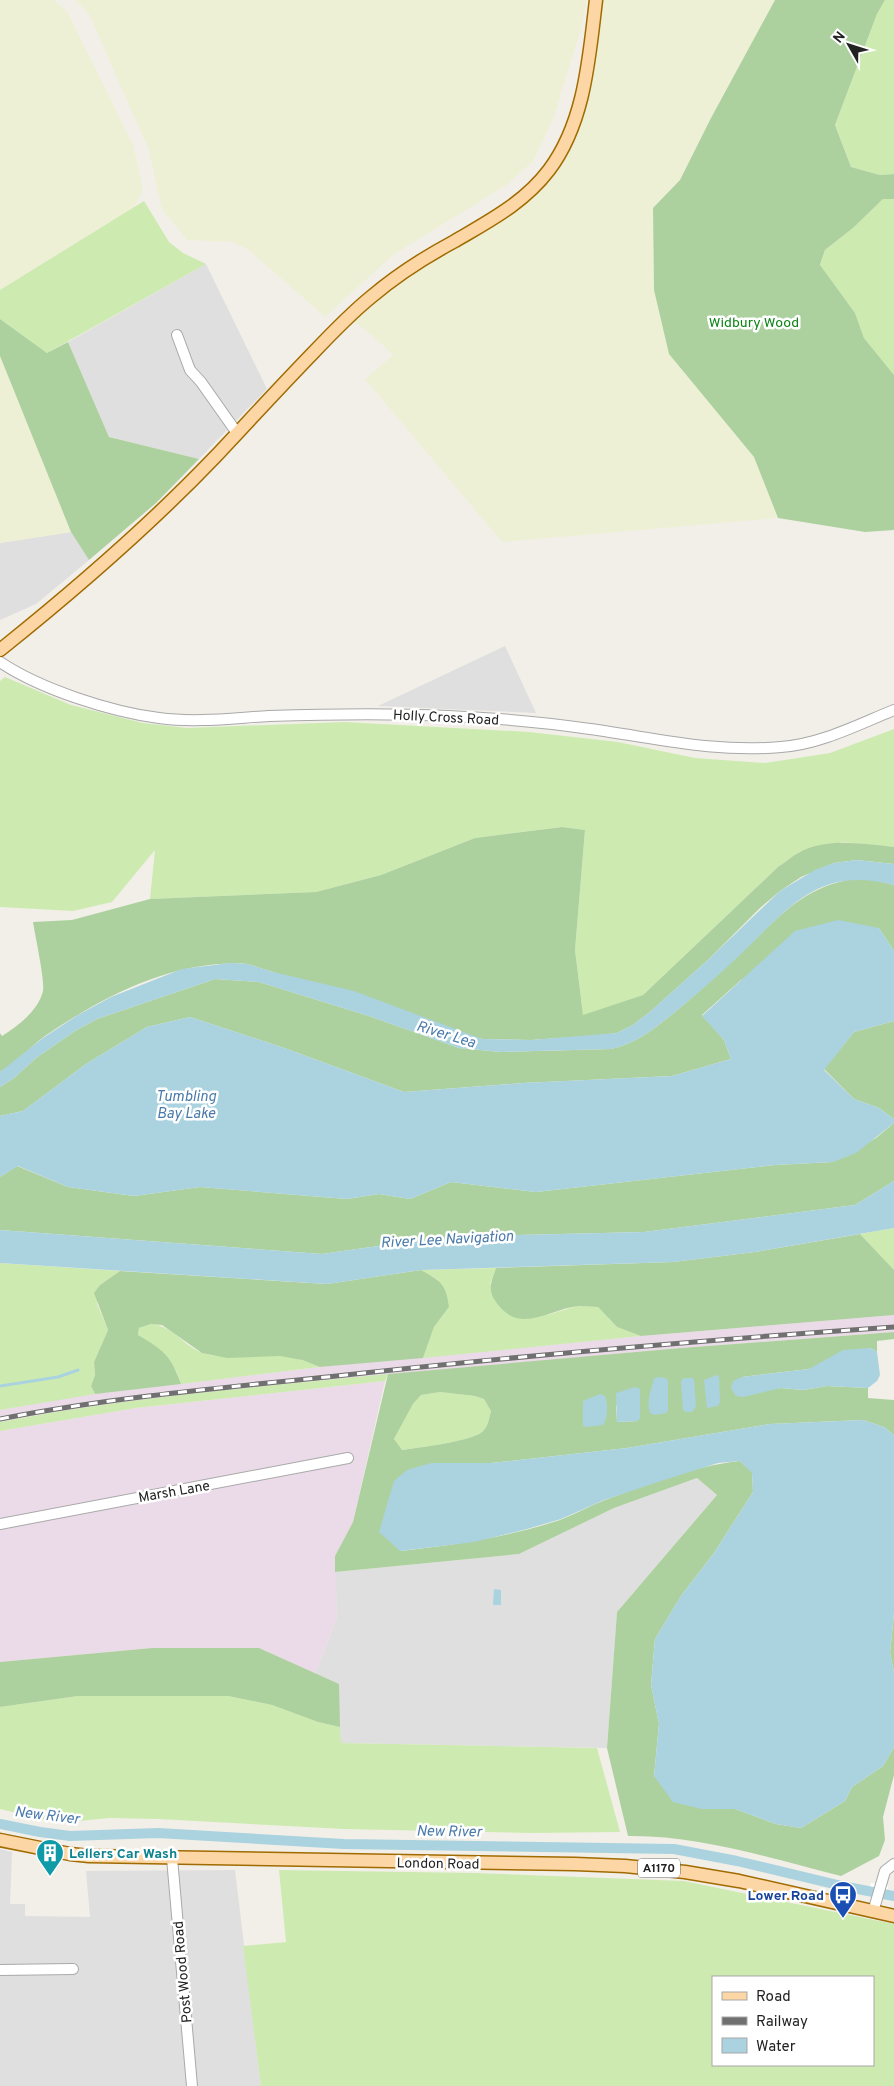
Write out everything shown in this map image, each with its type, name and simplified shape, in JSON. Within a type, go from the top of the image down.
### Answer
[{"type":"main road","points":[[0,650],[95,571],[168,504],[371,296],[421,260],[487,224],[513,206],[548,171],[563,149],[575,120],[590,54],[596,0]]},
{"type":"main road","name":"London Road","points":[[0,1840],[70,1854],[172,1858],[625,1866],[685,1872],[739,1881],[874,1912]]},
{"type":"main road","name":"A1170","points":[[874,1912],[894,1916]]},
{"type":"street","points":[[177,335],[190,370],[201,382],[237,434]]},
{"type":"street","name":"Holly Cross Road","points":[[0,662],[32,679],[101,704],[159,718],[196,720],[324,714],[447,716],[519,721],[590,729],[702,747],[742,749],[784,747],[819,740],[894,710]]},
{"type":"street","name":"Marsh Lane","points":[[0,1524],[348,1458]]},
{"type":"street","name":"Post Wood Road","points":[[172,1858],[192,2086]]},
{"type":"street","points":[[874,1912],[885,1871],[894,1864]]},
{"type":"street","points":[[0,1970],[73,1969]]},
{"type":"shaded area","points":[[206,264],[267,389],[199,459],[109,437],[68,342]]},
{"type":"shaded area","points":[[71,532],[89,560],[36,604],[0,620],[0,543]]},
{"type":"shaded area","points":[[505,646],[536,713],[378,706]]},
{"type":"shaded area","points":[[894,1315],[894,1332],[681,1348],[317,1381],[156,1399],[43,1414],[0,1422],[0,1410],[74,1396],[320,1367],[641,1336]]},
{"type":"shaded area","points":[[385,1381],[353,1522],[335,1556],[337,1617],[315,1674],[259,1648],[152,1648],[0,1662],[0,1431],[136,1408]]},
{"type":"shaded area","points":[[697,1478],[717,1495],[617,1612],[607,1748],[340,1743],[315,1674],[337,1617],[335,1572],[519,1554],[614,1508]]},
{"type":"shaded area","points":[[0,1849],[12,1852],[10,1904],[25,1904],[25,1916],[90,1917],[86,1871],[235,1870],[261,2086],[0,2086]]},
{"type":"green space","points":[[0,0],[54,0],[68,13],[133,145],[143,190],[134,207],[0,290]]},
{"type":"green space","points":[[75,0],[587,0],[580,32],[553,119],[533,161],[508,184],[393,255],[325,317],[250,251],[233,242],[187,240],[162,209],[148,148],[89,14]]},
{"type":"green space","points":[[597,0],[775,0],[711,118],[680,180],[653,208],[654,290],[669,354],[754,457],[778,518],[502,542],[365,379],[393,355],[346,315],[538,182],[566,140]]},
{"type":"green space","name":"Widbury Wood","points":[[775,0],[885,0],[877,14],[835,125],[851,167],[880,175],[894,174],[894,199],[883,199],[853,228],[825,250],[820,265],[855,313],[864,338],[894,375],[894,530],[865,532],[778,518],[754,457],[669,354],[654,290],[653,208],[680,180],[711,118]]},
{"type":"green space","points":[[885,0],[894,0],[894,174],[880,175],[851,167],[835,125],[877,14]]},
{"type":"green space","points":[[883,199],[894,199],[894,375],[864,338],[855,313],[820,266],[825,250],[853,228]]},
{"type":"green space","points":[[144,201],[169,242],[183,253],[206,264],[47,353],[0,319],[0,290]]},
{"type":"green space","points":[[0,319],[47,353],[68,342],[109,437],[199,459],[156,503],[89,560],[71,532],[0,356]]},
{"type":"green space","points":[[0,356],[71,532],[0,543]]},
{"type":"green space","points":[[5,677],[71,705],[143,723],[187,728],[344,722],[529,732],[618,742],[695,758],[765,763],[830,753],[894,729],[894,847],[843,842],[799,852],[779,866],[643,995],[583,1016],[575,950],[585,830],[561,827],[475,838],[381,875],[316,892],[150,899],[155,850],[112,902],[73,911],[0,907],[0,681]]},
{"type":"green space","points":[[562,827],[585,830],[575,950],[583,1015],[643,995],[779,866],[798,853],[809,848],[833,843],[858,843],[894,847],[894,864],[857,860],[834,863],[801,877],[760,908],[710,958],[651,1011],[633,1025],[617,1033],[531,1040],[482,1039],[248,964],[220,964],[167,974],[116,994],[91,1007],[45,1036],[0,1072],[0,1033],[2,1036],[27,1017],[37,1005],[43,991],[33,922],[72,920],[150,899],[316,892],[381,875],[475,838]]},
{"type":"green space","points":[[853,879],[874,880],[894,885],[894,951],[879,928],[741,980],[702,1015],[724,1040],[731,1059],[672,1076],[523,1083],[404,1092],[287,1049],[190,1017],[147,1027],[86,1064],[23,1111],[0,1116],[0,1087],[14,1078],[36,1058],[75,1031],[97,1019],[215,979],[259,982],[369,1016],[459,1048],[501,1052],[611,1049],[620,1047],[642,1036],[670,1016],[708,984],[793,905],[820,889]]},
{"type":"green space","points":[[894,1021],[894,1119],[879,1108],[854,1099],[824,1069],[854,1032]]},
{"type":"green space","points":[[894,1123],[894,1181],[855,1205],[644,1232],[477,1236],[406,1242],[322,1254],[0,1230],[0,1177],[17,1166],[68,1187],[134,1196],[200,1187],[347,1199],[379,1194],[410,1199],[451,1182],[536,1192],[775,1165],[833,1162],[876,1138]]},
{"type":"green space","points":[[894,1228],[894,1270],[860,1234]]},
{"type":"green space","points":[[860,1234],[894,1270],[894,1315],[641,1336],[617,1327],[598,1307],[579,1306],[538,1317],[517,1318],[508,1314],[499,1306],[491,1292],[491,1284],[496,1268],[673,1262],[755,1252]]},
{"type":"green space","points":[[0,1263],[120,1271],[100,1285],[97,1304],[108,1330],[94,1362],[95,1375],[91,1386],[95,1394],[0,1410]]},
{"type":"green space","points":[[496,1268],[490,1284],[547,1315],[577,1306],[598,1307],[617,1327],[641,1336],[423,1358],[434,1327],[449,1307],[437,1279],[421,1270]]},
{"type":"green space","points":[[421,1270],[438,1280],[444,1288],[449,1307],[434,1327],[423,1358],[320,1367],[302,1360],[280,1356],[227,1358],[202,1353],[162,1325],[151,1324],[139,1328],[138,1335],[165,1354],[174,1366],[181,1384],[95,1394],[91,1386],[95,1375],[94,1362],[108,1330],[94,1293],[100,1285],[120,1271],[327,1284]]},
{"type":"green space","points":[[151,1324],[173,1332],[190,1346],[203,1353],[222,1357],[285,1356],[320,1367],[181,1384],[176,1370],[138,1335],[139,1328]]},
{"type":"green space","points":[[894,1332],[894,1339],[877,1341],[877,1352],[871,1348],[809,1369],[742,1377],[767,1390],[781,1388],[803,1390],[827,1386],[868,1388],[868,1398],[894,1400],[894,1435],[884,1427],[863,1420],[770,1424],[627,1448],[491,1463],[431,1463],[400,1551],[481,1540],[540,1526],[560,1520],[605,1500],[671,1476],[723,1463],[740,1461],[752,1472],[753,1492],[714,1553],[681,1596],[655,1639],[651,1685],[659,1724],[654,1776],[702,1809],[735,1809],[776,1824],[801,1828],[845,1801],[852,1787],[883,1766],[894,1747],[894,1775],[883,1817],[885,1840],[879,1856],[841,1876],[736,1849],[682,1839],[628,1836],[607,1748],[617,1612],[717,1495],[697,1478],[614,1508],[519,1554],[335,1572],[335,1556],[353,1522],[388,1374],[681,1348]],"holes":[[[440,1392],[475,1396],[484,1399],[491,1411],[486,1428],[482,1432],[467,1438],[444,1444],[402,1450],[394,1439],[413,1404],[421,1395]],[[616,1405],[638,1421],[617,1422]]]},
{"type":"green space","points":[[388,1374],[385,1381],[136,1408],[0,1431],[0,1422],[48,1413],[145,1399]]},
{"type":"green space","points":[[440,1392],[475,1396],[484,1399],[491,1411],[486,1428],[476,1435],[444,1444],[401,1450],[394,1439],[413,1404],[421,1395]]},
{"type":"green space","points":[[894,1613],[894,1672],[890,1653]]},
{"type":"green space","points":[[152,1648],[259,1648],[339,1684],[340,1727],[318,1722],[272,1705],[228,1696],[78,1696],[0,1707],[0,1662]]},
{"type":"green space","points":[[78,1696],[228,1696],[272,1705],[318,1722],[340,1727],[341,1743],[597,1748],[620,1832],[531,1833],[344,1829],[109,1818],[70,1822],[42,1819],[0,1809],[0,1707]]},
{"type":"green space","points":[[279,1870],[474,1873],[684,1881],[894,1924],[894,2086],[261,2086],[243,1946],[286,1942]]},
{"type":"water","name":"River Lea","points":[[857,860],[894,864],[894,885],[869,880],[847,881],[827,885],[810,893],[777,918],[726,968],[670,1016],[642,1036],[620,1047],[611,1049],[501,1052],[459,1048],[369,1016],[259,982],[215,979],[97,1019],[75,1031],[36,1058],[14,1078],[0,1087],[0,1072],[43,1038],[78,1015],[111,997],[182,969],[230,963],[248,964],[273,972],[354,991],[482,1039],[531,1040],[617,1033],[633,1025],[651,1011],[780,891],[815,870],[834,863]]},
{"type":"water","name":"Tumbling Bay Lake","points":[[838,920],[879,928],[894,951],[894,1021],[854,1032],[824,1070],[854,1099],[879,1108],[894,1119],[894,1123],[856,1153],[833,1162],[775,1165],[536,1192],[451,1182],[410,1199],[379,1194],[347,1199],[200,1187],[134,1196],[68,1187],[18,1166],[0,1177],[0,1116],[23,1111],[86,1064],[147,1027],[190,1017],[287,1049],[404,1092],[523,1083],[672,1076],[731,1059],[724,1040],[702,1016],[795,931]]},
{"type":"water","name":"River Lee Navigation","points":[[894,1181],[894,1228],[755,1252],[673,1262],[421,1270],[327,1284],[0,1263],[0,1230],[322,1254],[406,1242],[477,1236],[644,1232],[855,1205]]},
{"type":"water","points":[[871,1348],[877,1352],[880,1375],[877,1381],[868,1388],[827,1386],[803,1390],[781,1388],[743,1397],[736,1396],[731,1388],[733,1381],[742,1377],[809,1369],[843,1350]]},
{"type":"water","points":[[719,1376],[720,1402],[718,1406],[707,1408],[704,1380]]},
{"type":"water","points":[[657,1377],[666,1378],[668,1381],[668,1410],[666,1413],[655,1415],[650,1413],[649,1400],[654,1379]]},
{"type":"water","points":[[693,1378],[694,1381],[696,1406],[692,1412],[685,1412],[683,1409],[681,1383],[682,1379]]},
{"type":"water","points":[[635,1387],[640,1389],[640,1418],[638,1421],[617,1422],[616,1393]]},
{"type":"water","points":[[600,1394],[605,1396],[607,1402],[605,1422],[603,1425],[585,1427],[583,1425],[583,1401]]},
{"type":"water","points":[[863,1420],[884,1427],[894,1435],[894,1613],[890,1653],[894,1672],[894,1747],[883,1766],[852,1787],[845,1801],[801,1828],[776,1824],[735,1809],[702,1809],[673,1802],[654,1776],[659,1724],[651,1685],[655,1639],[681,1596],[714,1553],[753,1492],[752,1473],[740,1461],[718,1463],[604,1500],[561,1519],[474,1542],[400,1551],[379,1532],[394,1481],[407,1470],[431,1463],[491,1463],[627,1448],[770,1424]]},
{"type":"water","points":[[494,1589],[501,1590],[501,1605],[493,1605]]},
{"type":"pier","points":[[871,1883],[888,1886],[885,1899],[868,1896]]},
{"type":"waterway","points":[[0,1386],[58,1377],[78,1370]]},
{"type":"waterway","name":"New River","points":[[0,1824],[70,1836],[158,1833],[344,1844],[674,1849],[894,1896]]},
{"type":"railway","points":[[0,1419],[81,1405],[163,1394],[398,1369],[610,1349],[894,1327]]},
{"type":"place","name":"Lellers Car Wash","points":[[50,1877]]},
{"type":"place","name":"Lower Road","points":[[843,1919]]}]
